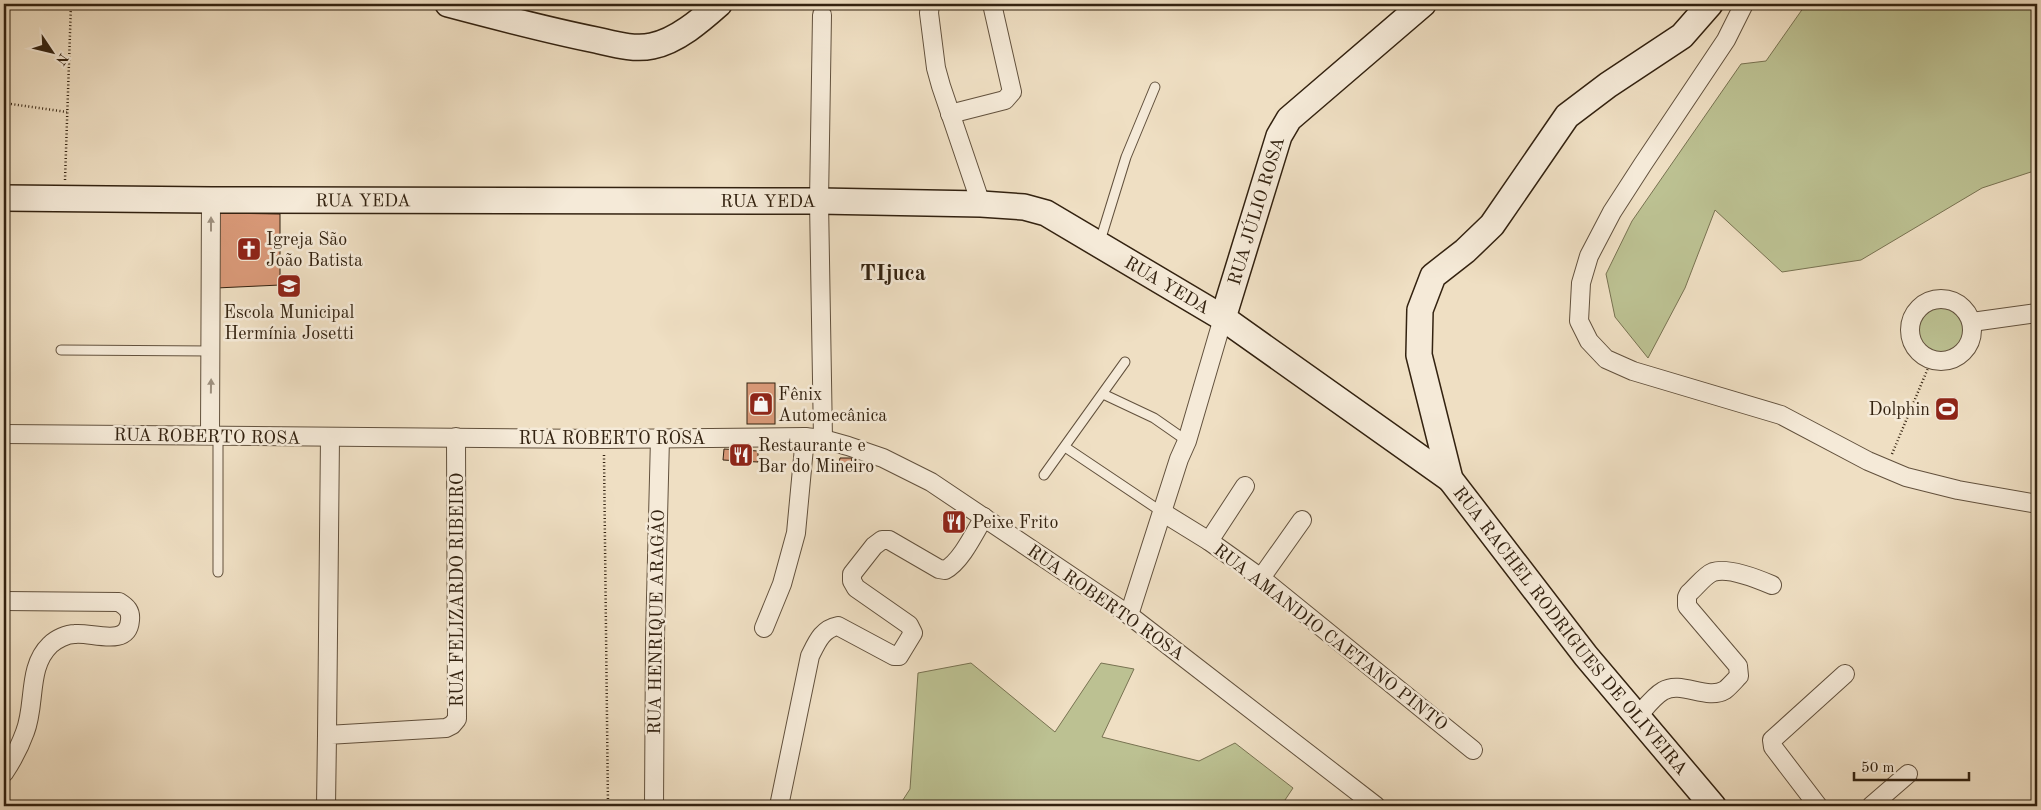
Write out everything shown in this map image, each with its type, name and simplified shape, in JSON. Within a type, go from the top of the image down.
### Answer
[{"type":"street","points":[[448,4],[558,33],[630,47],[652,46],[670,40],[698,22],[720,4]]},
{"type":"street","points":[[930,4],[929,13],[936,68],[981,204]]},
{"type":"street","points":[[950,114],[1006,100],[1012,92],[992,4]]},
{"type":"street","name":"RUA JÚLIO ROSA","points":[[1129,614],[1187,441],[1279,136],[1289,119],[1424,4]]},
{"type":"street","name":"RUA RACHEL RODRIGUES DE OLIVEIRA","points":[[1710,4],[1682,36],[1608,85],[1567,116],[1492,225],[1433,276],[1420,310],[1419,355],[1450,479],[1586,656],[1713,806]]},
{"type":"street","points":[[1744,4],[1726,40],[1612,212],[1589,256],[1581,283],[1579,321],[1590,341],[1606,359],[1633,371],[1781,415],[1886,469],[1934,485],[2037,504]]},
{"type":"street","points":[[822,15],[819,201],[823,439]]},
{"type":"street","name":"RUA YEDA","points":[[4,198],[819,201],[981,204],[1024,207],[1046,213],[1223,318],[1450,479]]},
{"type":"street","points":[[211,200],[214,435]]},
{"type":"street","points":[[1943,299],[1952,301],[1968,313],[1972,322],[1973,333],[1970,344],[1964,352],[1949,360],[1931,361],[1915,349],[1910,329],[1912,319],[1917,310],[1924,304],[1933,300],[1943,299]]},
{"type":"street","points":[[1972,322],[2037,313]]},
{"type":"street","name":"RUA ROBERTO ROSA","points":[[4,434],[604,439],[805,437],[823,439],[883,458],[932,482],[1129,614],[1376,806]]},
{"type":"street","points":[[326,806],[330,437]]},
{"type":"street","points":[[764,628],[782,584],[796,533],[805,437]]},
{"type":"street","name":"RUA FELIZARDO RIBEIRO","points":[[327,735],[446,728],[452,726],[457,719],[456,438]]},
{"type":"street","name":"RUA HENRIQUE ARAGÃO","points":[[654,806],[655,638],[660,438]]},
{"type":"street","points":[[1209,541],[1245,486]]},
{"type":"street","name":"RUA AMANDIO CAETANO PINTO","points":[[1162,512],[1209,541],[1261,578],[1473,750]]},
{"type":"street","points":[[780,806],[810,656],[819,638],[830,628],[838,626],[894,656],[899,656],[913,633],[910,626],[856,588],[852,581],[852,574],[874,546],[882,540],[889,540],[939,569],[945,570],[951,567],[957,560],[984,517]]},
{"type":"street","points":[[1261,578],[1302,520]]},
{"type":"street","points":[[1638,716],[1664,690],[1678,688],[1710,693],[1719,692],[1725,690],[1739,676],[1738,666],[1687,606],[1689,593],[1712,572],[1718,571],[1726,571],[1772,585]]},
{"type":"street","points":[[4,601],[119,602],[126,606],[131,614],[130,625],[123,635],[114,637],[74,634],[52,643],[44,652],[35,670],[31,710],[25,732],[5,769]]},
{"type":"street","points":[[1818,806],[1773,747],[1772,740],[1845,674]]},
{"type":"street","points":[[1871,806],[1908,774]]},
{"type":"lane","points":[[1099,244],[1126,157],[1155,87]]},
{"type":"lane","points":[[61,350],[212,351]]},
{"type":"lane","points":[[1044,475],[1125,362]]},
{"type":"lane","points":[[1103,394],[1154,418],[1187,441]]},
{"type":"lane","points":[[214,435],[218,572]]},
{"type":"lane","points":[[1065,447],[1162,512]]},
{"type":"path","points":[[64,198],[71,4]]},
{"type":"path","points":[[4,103],[67,112]]},
{"type":"path","points":[[1886,469],[1931,361]]},
{"type":"path","points":[[604,439],[608,806]]},
{"type":"green space","points":[[1806,4],[2037,4],[2037,170],[1982,188],[1861,260],[1782,272],[1715,210],[1685,288],[1648,358],[1615,317],[1606,274],[1632,221],[1741,64],[1766,61]]},
{"type":"green space","points":[[1940,307],[1949,309],[1957,314],[1962,322],[1964,331],[1962,340],[1957,348],[1949,353],[1940,355],[1931,353],[1923,348],[1918,340],[1916,331],[1918,322],[1923,314],[1931,309]]},
{"type":"green space","points":[[971,663],[1055,732],[1101,663],[1134,669],[1102,737],[1199,761],[1235,743],[1293,788],[1281,806],[899,806],[910,789],[918,673]]},
{"type":"building","name":"Igreja São João Batista","points":[[219,213],[280,214],[280,285],[216,288]]},
{"type":"building","name":"Fênix Automecânica","points":[[747,383],[775,383],[775,424],[747,424]]},
{"type":"building","name":"Restaurante e Bar do Mineiro","points":[[724,449],[758,451],[758,462],[723,460]]},
{"type":"building","points":[[840,458],[852,458],[850,468],[839,463]]},
{"type":"building","name":"Peixe Frito","points":[[948,512],[965,524],[959,533],[942,521]]},
{"type":"place","name":"Igreja São João Batista","points":[[249,249]]},
{"type":"place","name":"Escola Municipal Hermínia Josetti","points":[[289,286]]},
{"type":"place","name":"Fênix Automecânica","points":[[761,404]]},
{"type":"place","name":"Dolphin","points":[[1947,409]]},
{"type":"place","name":"Restaurante e Bar do Mineiro","points":[[741,455]]},
{"type":"place","name":"Peixe Frito","points":[[954,522]]},
{"type":"district","name":"TIjuca","points":[[893,272]]}]
